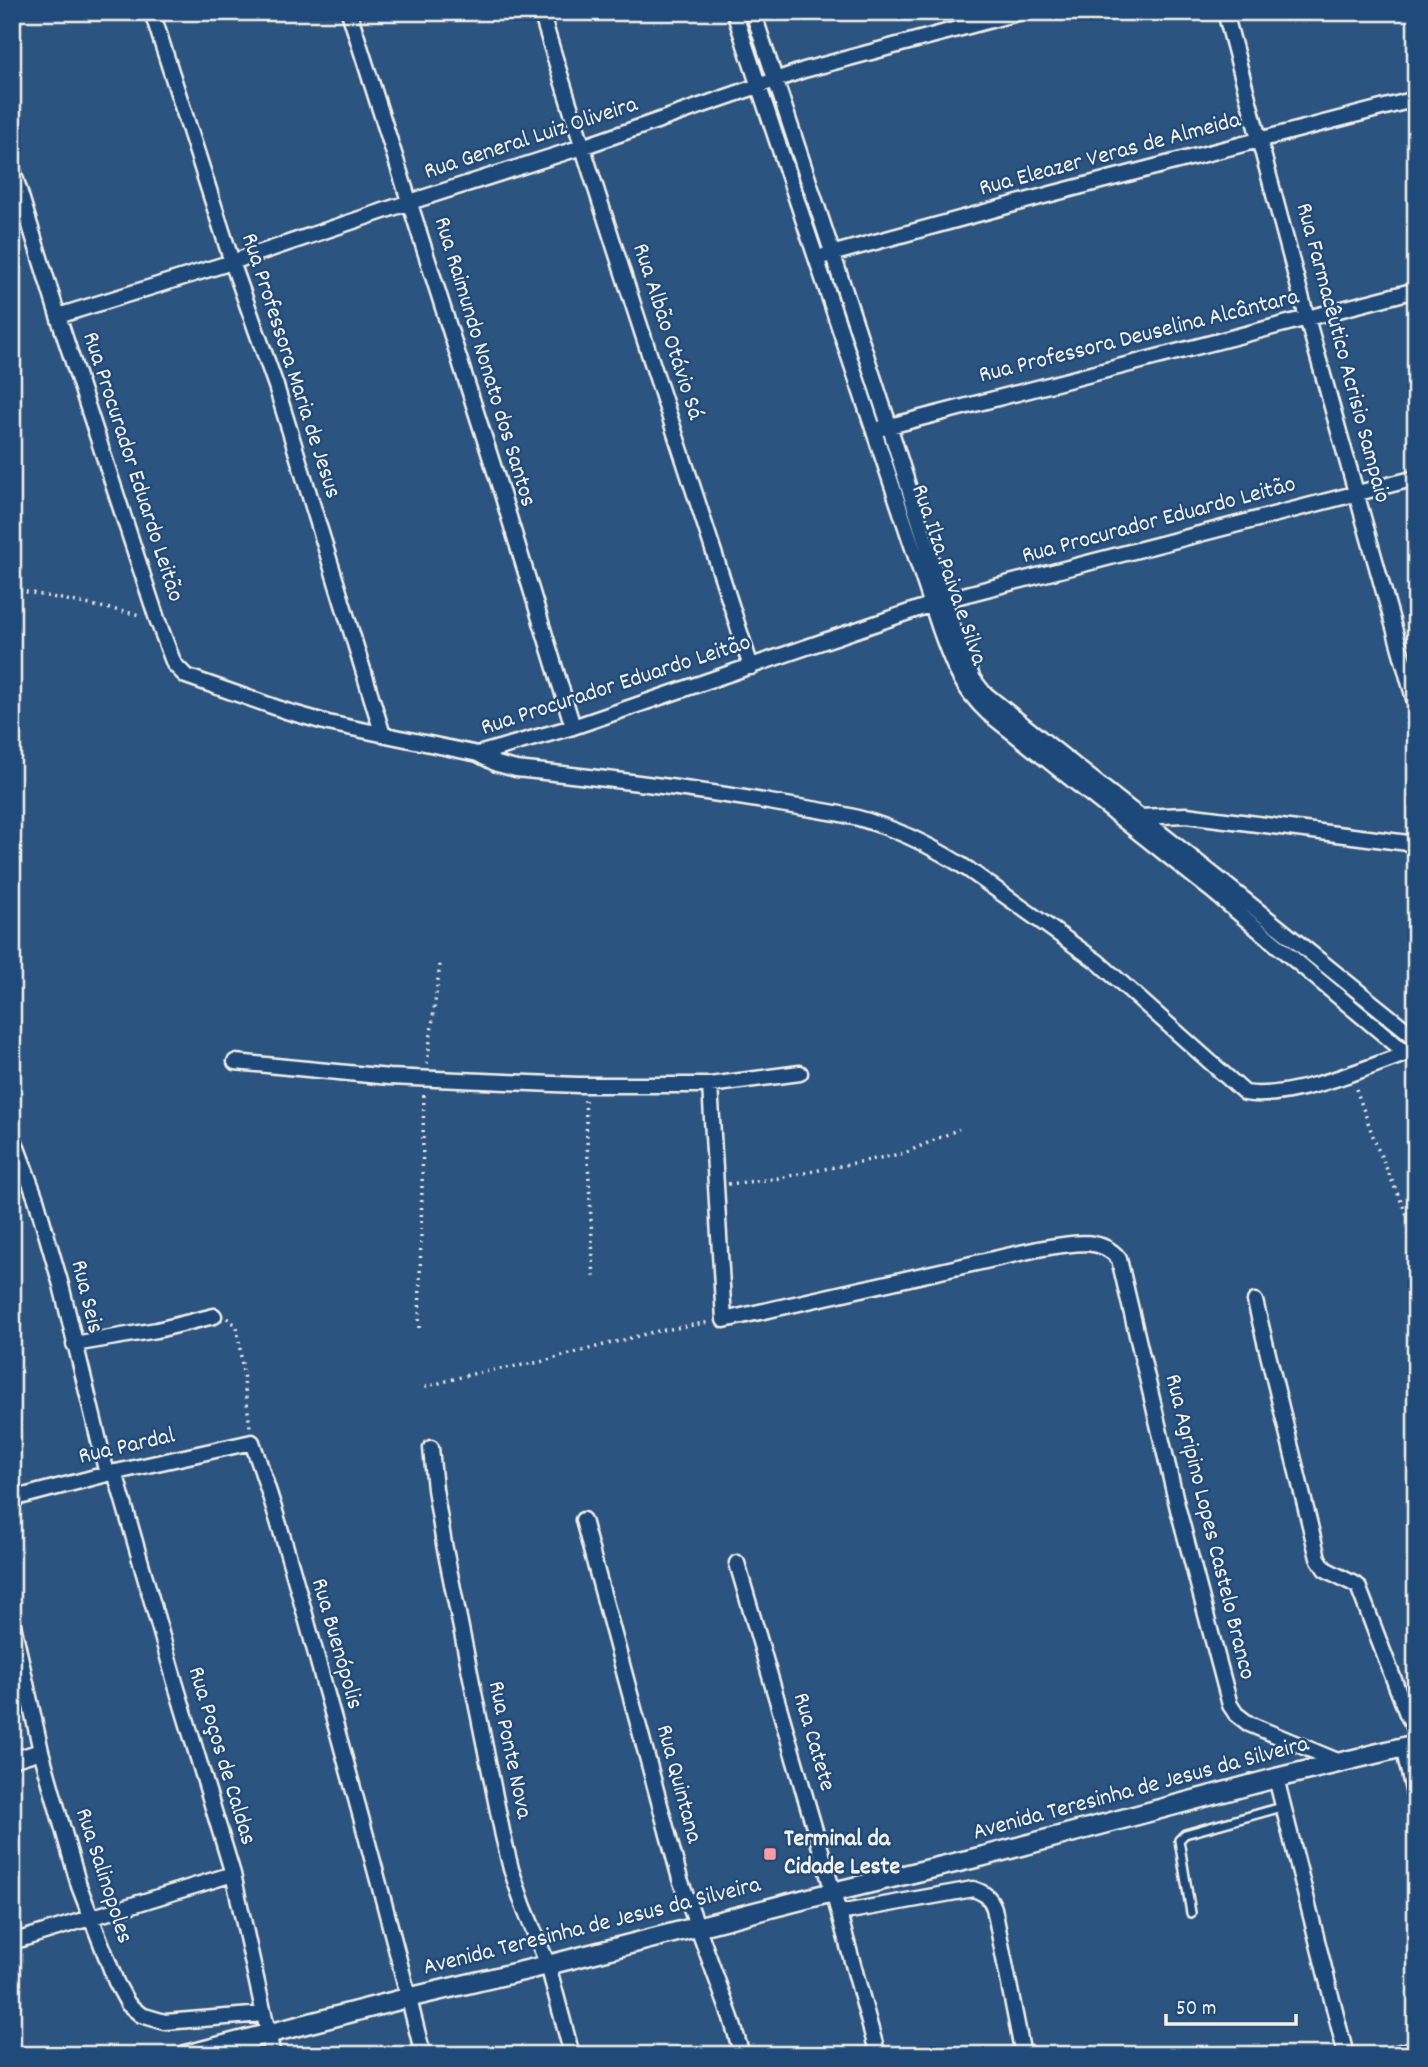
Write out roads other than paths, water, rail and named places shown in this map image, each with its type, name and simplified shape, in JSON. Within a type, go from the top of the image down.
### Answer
[{"type":"street","name":"Rua Professora Maria de Jesus","points":[[152,12],[232,262],[276,386],[383,735]]},
{"type":"street","name":"Rua Raimundo Nonato dos Santos","points":[[349,12],[573,727]]},
{"type":"street","name":"Rua Albão Otávio Sá","points":[[541,12],[582,147],[751,667]]},
{"type":"street","name":"Rua Ilza Paiva e Silva","points":[[734,12],[874,431],[938,602],[977,685],[1416,1038]]},
{"type":"street","name":"Rua Ilza Paiva e Silva","points":[[753,12],[889,425],[953,665],[971,696],[1002,724],[1411,1052]]},
{"type":"street","name":"Rua General Luiz Oliveira","points":[[58,316],[582,147],[829,62],[1021,12]]},
{"type":"street","name":"Rua Farmacêutico Acrisio Sampaio","points":[[1225,12],[1307,318],[1410,665],[1416,706]]},
{"type":"street","name":"Rua Eleazer Veras de Almeida","points":[[816,259],[1416,99]]},
{"type":"street","name":"Rua Procurador Eduardo Leitão","points":[[12,167],[58,316],[174,664],[186,676],[328,723],[478,754],[573,727],[938,602],[1416,478]]},
{"type":"street","name":"Rua Professora Deuselina Alcântara","points":[[874,431],[1416,290]]},
{"type":"street","points":[[478,754],[497,764],[516,769],[727,795],[873,822],[915,839],[949,857],[1098,962],[1245,1093],[1277,1093],[1350,1074],[1411,1052]]},
{"type":"street","points":[[1121,818],[1186,816],[1416,844]]},
{"type":"street","points":[[235,1062],[374,1076],[584,1085],[710,1084],[800,1073]]},
{"type":"street","name":"Rua Agripino Lopes Castelo Branco","points":[[710,1084],[724,1320],[1038,1249],[1081,1243],[1104,1245],[1115,1252],[1119,1259],[1178,1508],[1230,1705],[1236,1714],[1249,1724],[1340,1762]]},
{"type":"street","name":"Rua Seis","points":[[12,1134],[36,1199],[111,1473]]},
{"type":"street","points":[[1255,1301],[1318,1558],[1325,1569],[1358,1586],[1407,1714],[1416,1730]]},
{"type":"street","points":[[74,1344],[157,1330],[214,1316]]},
{"type":"street","name":"Rua Pardal","points":[[12,1499],[111,1473],[252,1442]]},
{"type":"street","name":"Rua Buenópolis","points":[[252,1442],[282,1532],[380,1885],[423,2055]]},
{"type":"street","name":"Rua Ponte Nova","points":[[431,1448],[444,1544],[503,1836],[524,1908],[548,1965],[572,2055]]},
{"type":"street","name":"Rua Poços de Caldas","points":[[111,1473],[233,1874],[273,2055]]},
{"type":"street","name":"Rua Quintana","points":[[583,1520],[680,1880],[742,2055]]},
{"type":"street","name":"Rua Catete","points":[[737,1563],[878,2055]]},
{"type":"street","name":"Rua Salinopoles","points":[[13,1629],[41,1751],[79,1886],[116,1982],[128,2004],[141,2015],[164,2022],[264,2014]]},
{"type":"street","points":[[1409,1745],[1416,1803]]},
{"type":"street","name":"Avenida Teresinha de Jesus da Silveira","points":[[186,2055],[409,1997],[984,1856],[1409,1745]]},
{"type":"street","points":[[12,1760],[41,1751]]},
{"type":"street","points":[[1276,1778],[1346,2055]]},
{"type":"street","points":[[12,1942],[233,1874]]},
{"type":"street","points":[[839,1913],[973,1889],[984,1893],[992,1901],[994,1908],[1023,2055]]},
{"type":"street","points":[[1390,2055],[1416,2048]]},
{"type":"lane","points":[[1191,1913],[1179,1840],[1181,1837],[1282,1807]]},
{"type":"place","name":"Terminal da Cidade Leste","points":[[770,1854]]}]
